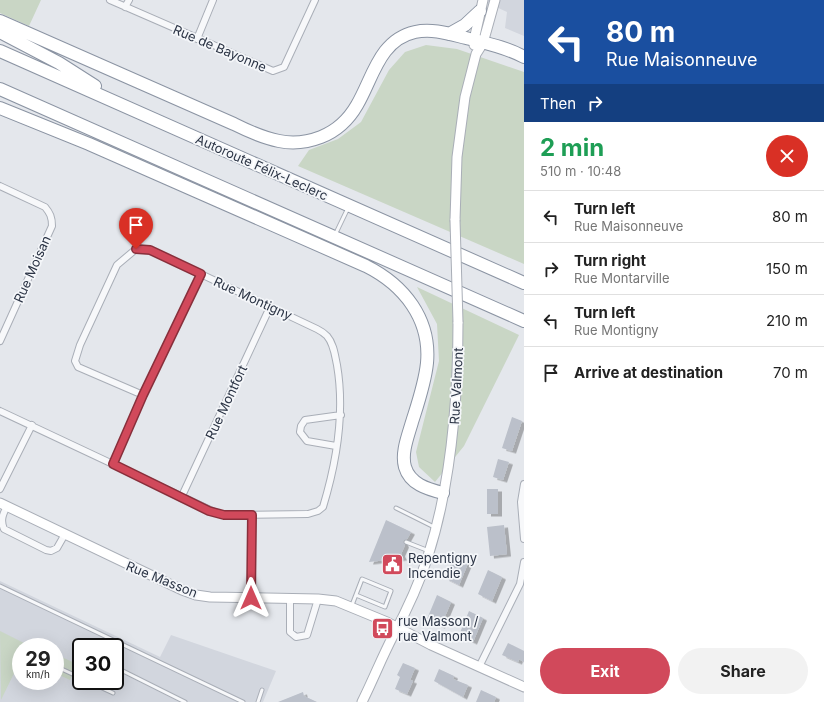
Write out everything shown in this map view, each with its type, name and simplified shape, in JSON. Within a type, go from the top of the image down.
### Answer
[{"type":"highway","points":[[449,34],[465,25],[482,6]]},
{"type":"highway","points":[[0,21],[234,124],[275,140],[294,143],[309,141],[336,129],[347,119],[357,105],[379,59],[396,40],[418,31],[449,34],[478,41],[524,56]]},
{"type":"highway","points":[[0,32],[59,63],[134,110]]},
{"type":"highway","name":"Autoroute Félix-Leclerc","points":[[0,51],[524,283]]},
{"type":"highway","points":[[0,89],[524,321]]},
{"type":"highway","points":[[0,97],[79,124]]},
{"type":"highway","points":[[0,108],[89,144],[349,259],[379,273],[396,285],[408,298],[416,311],[423,328],[427,348],[425,376],[406,445],[404,466],[415,482],[426,488],[443,493]]},
{"type":"street","name":"Rue de Bayonne","points":[[110,0],[125,8],[273,71],[284,67],[315,0]]},
{"type":"street","points":[[125,8],[129,0]]},
{"type":"street","points":[[197,38],[213,0]]},
{"type":"street","name":"Rue Valmont","points":[[478,41],[495,0]]},
{"type":"street","name":"Rue Valmont","points":[[362,702],[413,595],[430,552],[443,493],[455,411],[458,322],[455,220],[458,140],[466,91],[476,54],[482,6]]},
{"type":"street","name":"Rue Moisan","points":[[0,186],[44,207],[50,212],[52,219],[52,226],[2,329],[0,341]]},
{"type":"street","name":"Rue Montigny","points":[[143,395],[78,367],[75,361],[80,345],[117,264],[136,249],[150,250],[318,329],[327,336],[335,356],[340,385],[341,415]]},
{"type":"street","points":[[113,464],[143,395],[201,274]]},
{"type":"street","name":"Rue Montfort","points":[[181,498],[270,307]]},
{"type":"street","points":[[0,411],[32,425],[181,498],[217,513],[252,515],[308,514],[318,511],[322,507],[325,498],[336,446],[341,415],[305,420],[301,426],[300,432],[307,441],[336,446]]},
{"type":"street","points":[[0,489],[32,425]]},
{"type":"street","points":[[524,484],[521,502],[523,511],[524,539]]},
{"type":"street","name":"Rue Masson","points":[[65,534],[57,548],[54,550],[46,550],[4,529],[1,524],[3,505],[65,534],[134,568],[196,595],[318,599],[336,601],[398,628],[524,687]]},
{"type":"street","points":[[251,598],[252,515]]},
{"type":"street","points":[[479,667],[522,585],[524,562]]},
{"type":"street","points":[[290,599],[290,632],[296,637],[307,635],[311,629],[318,599]]},
{"type":"lane","points":[[334,237],[349,206]]},
{"type":"lane","points":[[396,508],[436,528]]},
{"type":"lane","points":[[406,542],[430,552]]},
{"type":"lane","points":[[351,607],[362,579],[391,591],[385,607],[356,595]]},
{"type":"lane","points":[[0,586],[243,702]]},
{"type":"lane","points":[[124,672],[185,702]]},
{"type":"lane","points":[[106,690],[113,693]]},
{"type":"lane","points":[[258,702],[262,690]]},
{"type":"shaded area","points":[[481,0],[524,0],[524,36],[505,28],[507,12]]},
{"type":"shaded area","points":[[0,581],[120,638],[72,638],[72,690],[124,690],[124,640],[160,657],[171,635],[276,671],[263,702],[0,702]]},
{"type":"green space","points":[[0,0],[41,0],[29,26],[0,13]]},
{"type":"green space","points":[[426,45],[457,49],[524,72],[524,264],[298,166],[309,150],[338,139],[361,122],[389,70],[405,52]]},
{"type":"green space","points":[[417,287],[519,335],[464,446],[435,482],[419,467],[416,452],[439,361],[437,324]]},
{"type":"green space","points":[[0,631],[14,638],[12,638],[12,677],[1,700]]},
{"type":"green space","points":[[64,658],[72,662],[72,675],[70,680],[64,677]]},
{"type":"building","points":[[512,417],[522,421],[512,451],[502,448]]},
{"type":"building","points":[[498,459],[509,462],[503,480],[493,477]]},
{"type":"building","points":[[487,489],[498,489],[498,514],[487,514]]},
{"type":"building","points":[[386,520],[411,532],[407,539],[403,541],[405,545],[401,554],[403,558],[396,559],[395,569],[389,568],[390,561],[387,560],[369,562]]},
{"type":"building","points":[[504,525],[507,554],[490,556],[487,527]]},
{"type":"building","points":[[455,554],[469,561],[459,585],[445,578]]},
{"type":"building","points":[[488,570],[502,577],[492,601],[478,594]]},
{"type":"building","points":[[437,595],[451,602],[441,626],[427,619]]},
{"type":"building","points":[[469,611],[483,618],[473,642],[459,635]]},
{"type":"building","points":[[508,643],[524,651],[524,662],[519,659],[518,662],[502,655]]},
{"type":"building","points":[[403,663],[415,668],[410,680],[413,681],[407,694],[395,689],[400,677],[397,675]]},
{"type":"building","points":[[439,669],[454,676],[453,679],[468,685],[463,697],[434,681]]},
{"type":"building","points":[[481,690],[496,697],[494,702],[476,702]]},
{"type":"building","points":[[303,692],[304,696],[317,702],[278,702]]},
{"type":"place","name":"Repentigny Incendie","points":[[392,565]]},
{"type":"place","name":"rue Masson / rue Valmont","points":[[383,628]]},
{"type":"route","points":[[136,249],[150,250],[201,274],[143,395],[113,464],[209,511],[224,515],[252,515],[251,598]]}]
